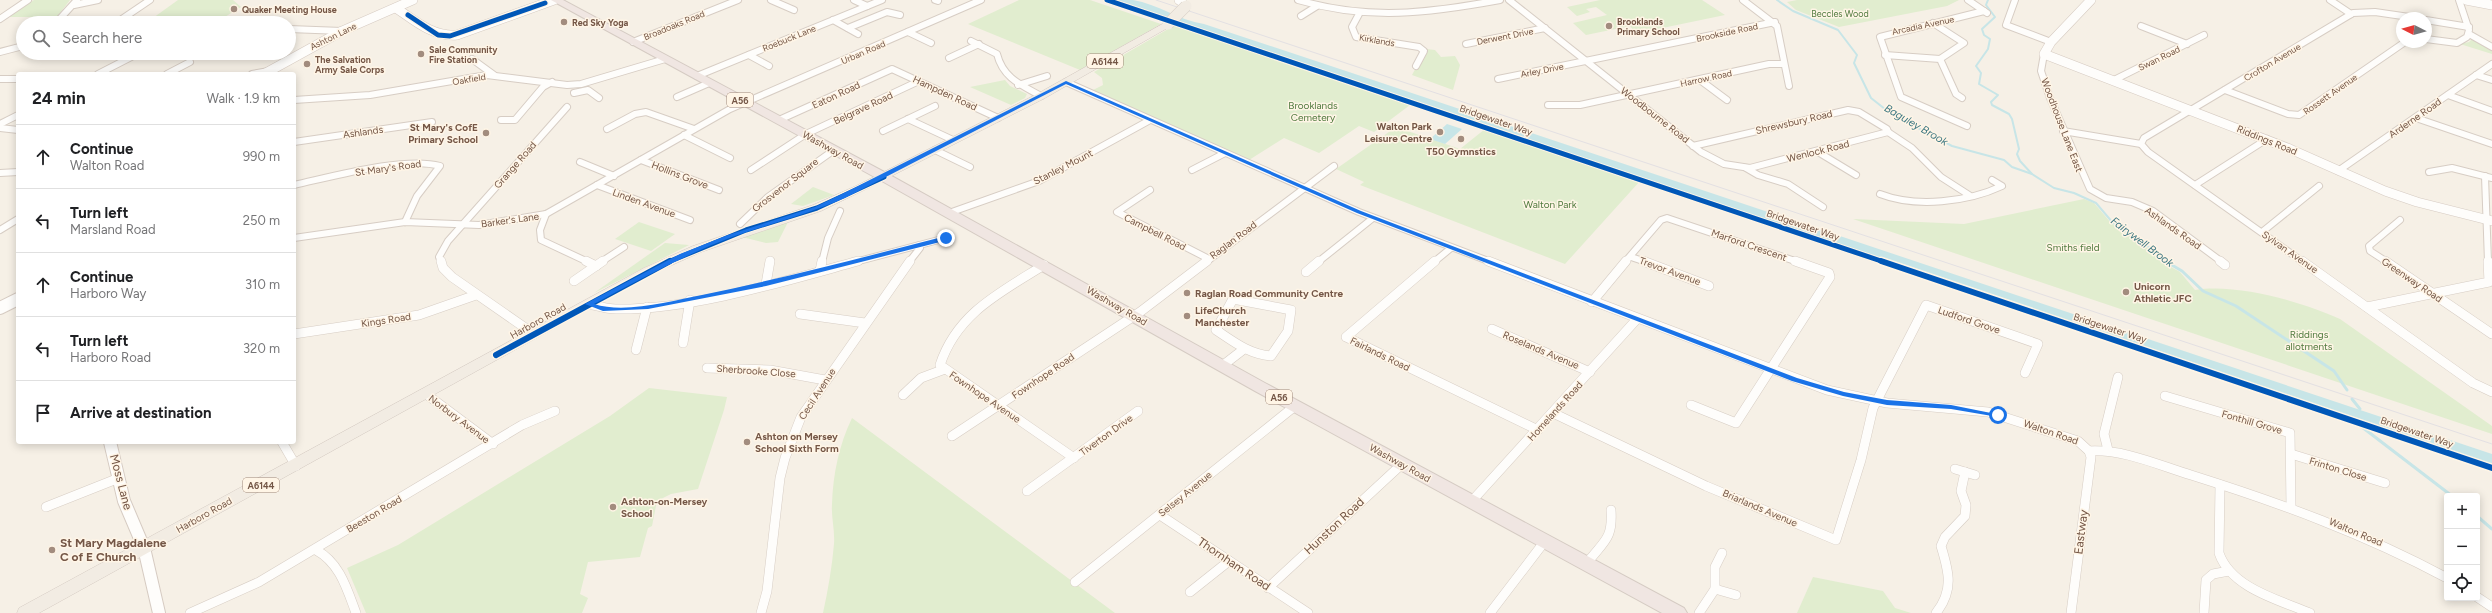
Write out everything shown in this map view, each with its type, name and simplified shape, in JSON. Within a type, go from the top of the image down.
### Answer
[{"type":"highway","name":"Washway Road","points":[[555,0],[884,176],[1222,366],[1678,613]]},
{"type":"main road","name":"A6144","points":[[589,304],[682,255],[735,234],[817,208],[884,176],[1041,96],[1168,24],[1184,2]]},
{"type":"main road","name":"Harboro Road","points":[[25,613],[296,466],[589,304]]},
{"type":"street","points":[[0,19],[28,0]]},
{"type":"street","points":[[63,16],[75,3],[98,0]]},
{"type":"street","points":[[126,16],[150,0]]},
{"type":"street","name":"Ashton Lane","points":[[296,57],[342,31],[400,4],[413,0]]},
{"type":"street","points":[[400,4],[436,34],[444,36],[457,35],[555,0]]},
{"type":"street","name":"Broadoaks Road","points":[[633,42],[738,0]]},
{"type":"street","points":[[771,0],[794,10]]},
{"type":"street","points":[[854,0],[867,6]]},
{"type":"street","name":"Roebuck Lane","points":[[696,76],[882,0]]},
{"type":"street","name":"Urban Road","points":[[745,102],[981,0]]},
{"type":"street","points":[[1298,0],[1317,6],[1359,14],[1424,14],[1500,0]]},
{"type":"street","name":"Woodbourne Road","points":[[1509,0],[1693,146],[1713,159],[1746,168],[1758,175],[1788,184],[1814,203],[1823,207]]},
{"type":"street","points":[[1743,0],[1774,22],[1778,30],[1782,64],[1789,86]]},
{"type":"street","name":"Arcadia Avenue","points":[[1967,126],[1954,122],[1901,97],[1885,55],[1880,37],[1881,35],[1986,12],[1968,0]]},
{"type":"street","points":[[2015,0],[2006,24],[2016,30],[2051,42]]},
{"type":"street","name":"Woodhouse Lane East","points":[[2091,0],[2051,42],[2044,54],[2042,67],[2043,77],[2063,132],[2086,185],[2094,193]]},
{"type":"street","points":[[2330,0],[2351,14],[2371,11],[2396,15]]},
{"type":"street","points":[[2432,40],[2457,43],[2463,41],[2468,34],[2468,27],[2459,0]]},
{"type":"street","points":[[2466,0],[2492,5]]},
{"type":"street","points":[[1301,16],[1317,6]]},
{"type":"street","points":[[848,28],[887,12],[900,15]]},
{"type":"street","name":"Kirklands","points":[[1359,14],[1352,27],[1353,33],[1358,38],[1432,50]]},
{"type":"street","name":"Crofton Avenue","points":[[2192,110],[2351,14]]},
{"type":"street","points":[[833,20],[858,34]]},
{"type":"street","points":[[2432,21],[2468,27]]},
{"type":"street","name":"Brookside Road","points":[[1586,62],[1774,22]]},
{"type":"street","points":[[1885,55],[1940,59],[1964,42],[1933,23]]},
{"type":"street","points":[[2141,26],[2187,44]]},
{"type":"street","name":"Derwent Drive","points":[[1466,44],[1545,28]]},
{"type":"street","points":[[296,29],[342,31]]},
{"type":"street","points":[[908,32],[926,42]]},
{"type":"street","points":[[2468,34],[2492,47]]},
{"type":"street","name":"Swan Road","points":[[2114,80],[2204,35]]},
{"type":"street","points":[[971,41],[997,54],[1000,66],[1018,85],[1041,96]]},
{"type":"street","points":[[953,58],[979,44]]},
{"type":"street","points":[[0,52],[16,48]]},
{"type":"street","name":"Rossett Avenue","points":[[2225,90],[2288,114],[2299,115],[2396,48]]},
{"type":"street","points":[[1416,66],[1424,49]]},
{"type":"street","points":[[749,54],[769,66]]},
{"type":"street","name":"Riddings Road","points":[[2044,54],[2267,139],[2338,171],[2408,199],[2490,221]]},
{"type":"street","points":[[472,59],[494,75]]},
{"type":"street","name":"Oakfield","points":[[296,100],[376,94],[494,75],[552,82],[579,90],[665,59]]},
{"type":"street","points":[[1940,59],[1957,95],[1962,98]]},
{"type":"street","points":[[102,72],[125,60]]},
{"type":"street","name":"Ashton Lane","points":[[269,72],[290,60]]},
{"type":"street","points":[[171,72],[190,62]]},
{"type":"street","name":"Arley Drive","points":[[1498,79],[1586,62]]},
{"type":"street","name":"Harrow Road","points":[[1548,105],[1577,106],[1768,64],[1782,64]]},
{"type":"street","name":"Arderne Road","points":[[2338,171],[2492,64]]},
{"type":"street","name":"Hampden Road","points":[[892,69],[998,118]]},
{"type":"street","name":"Eaton Road","points":[[779,120],[892,69]]},
{"type":"street","points":[[1018,85],[1048,75]]},
{"type":"street","points":[[2476,75],[2492,80]]},
{"type":"street","points":[[0,79],[16,79]]},
{"type":"street","points":[[1700,80],[1727,100]]},
{"type":"street","points":[[501,120],[515,120],[542,87],[552,82]]},
{"type":"street","name":"Belgrave Road","points":[[742,167],[753,171],[806,134],[919,82]]},
{"type":"street","name":"Walton Road","points":[[1066,82],[1373,218],[1770,370],[1827,390],[1877,401],[1988,412],[2073,438],[2089,451],[2108,450],[2291,507],[2381,542],[2444,576]]},
{"type":"street","points":[[677,96],[709,83]]},
{"type":"street","points":[[579,90],[588,90],[599,98]]},
{"type":"street","points":[[2448,95],[2492,111]]},
{"type":"street","name":"Barker's Lane","points":[[296,238],[405,222],[493,224],[546,214],[694,129],[745,102]]},
{"type":"street","points":[[883,131],[935,106]]},
{"type":"street","name":"Grange Road","points":[[534,334],[452,277],[440,261],[442,250],[567,107]]},
{"type":"street","name":"Shrewsbury Road","points":[[1693,146],[1848,110],[1859,112],[1887,129],[1888,132],[1912,148],[1941,177],[1968,195]]},
{"type":"street","points":[[2063,132],[2141,144],[2144,138],[2192,110]]},
{"type":"street","points":[[607,129],[635,114],[646,112],[694,129]]},
{"type":"street","points":[[0,124],[16,116]]},
{"type":"street","points":[[2416,118],[2492,144]]},
{"type":"street","points":[[908,119],[953,140]]},
{"type":"street","name":"Stanley Mount","points":[[949,213],[1039,182],[1150,120]]},
{"type":"street","name":"Ashlands","points":[[296,142],[432,122]]},
{"type":"street","points":[[0,128],[16,130]]},
{"type":"street","name":"Wenlock Road","points":[[1746,168],[1818,152],[1888,132]]},
{"type":"street","points":[[684,135],[730,158]]},
{"type":"street","points":[[2195,185],[2267,139]]},
{"type":"street","name":"Sylvan Avenue","points":[[2141,144],[2148,152],[2473,383],[2492,392]]},
{"type":"street","name":"Grosvenor Square","points":[[740,224],[768,197],[834,150]]},
{"type":"street","points":[[935,150],[970,167]]},
{"type":"street","points":[[1818,152],[1841,168],[1855,172]]},
{"type":"street","points":[[1192,170],[1225,153]]},
{"type":"street","name":"Hollins Grove","points":[[641,160],[719,190]]},
{"type":"street","points":[[580,162],[614,176]]},
{"type":"street","name":"St Mary's Road","points":[[296,185],[392,167],[423,163],[438,164],[440,166],[438,171],[417,196],[405,222]]},
{"type":"street","name":"Raglan Road","points":[[1134,316],[1334,166]]},
{"type":"street","points":[[2367,307],[2483,285],[2490,280],[2488,177],[2449,169],[2436,169],[2429,172]]},
{"type":"street","points":[[0,173],[16,172]]},
{"type":"street","points":[[1882,197],[1935,200],[1991,192],[2005,187],[1992,180]]},
{"type":"street","name":"Linden Avenue","points":[[597,185],[690,220]]},
{"type":"street","points":[[2262,232],[2319,186]]},
{"type":"street","name":"Campbell Road","points":[[1150,190],[1117,212],[1208,259]]},
{"type":"street","name":"Ashlands Road","points":[[2094,193],[2106,198],[2140,204],[2153,211],[2225,265]]},
{"type":"street","points":[[820,271],[828,238],[840,211]]},
{"type":"street","points":[[546,214],[540,230],[541,240],[596,266]]},
{"type":"street","points":[[1306,272],[1373,218]]},
{"type":"street","name":"Marford Crescent","points":[[1592,302],[1661,220],[1667,218],[1829,273],[1830,277],[1770,370]]},
{"type":"street","points":[[0,230],[16,220]]},
{"type":"street","name":"Greenway Road","points":[[2400,220],[2369,246],[2370,251],[2492,334]]},
{"type":"street","points":[[589,304],[603,309],[648,307],[690,300],[820,271],[946,238]]},
{"type":"street","name":"Cecil Avenue","points":[[761,613],[767,591],[780,478],[784,458],[801,417],[865,323],[920,248],[920,245]]},
{"type":"street","points":[[574,281],[624,247]]},
{"type":"street","name":"Fairlands Road","points":[[1451,248],[1346,337],[1538,430]]},
{"type":"street","name":"Trevor Avenue","points":[[1630,257],[1710,286]]},
{"type":"street","points":[[766,284],[770,261]]},
{"type":"street","name":"Fownhope Avenue","points":[[1044,265],[987,300],[972,313],[940,362],[944,370],[1074,458]]},
{"type":"street","name":"Kings Road","points":[[296,334],[419,315],[476,295]]},
{"type":"street","points":[[1233,299],[1291,310],[1288,331],[1270,356],[1258,355],[1244,349],[1216,330],[1233,299]]},
{"type":"street","points":[[0,308],[16,300]]},
{"type":"street","points":[[683,343],[690,300]]},
{"type":"street","name":"Ludford Grove","points":[[1877,401],[1926,305],[2038,344],[2025,373]]},
{"type":"street","points":[[636,350],[648,307]]},
{"type":"street","points":[[800,314],[865,323]]},
{"type":"street","name":"Fownhope Road","points":[[952,436],[1134,316]]},
{"type":"street","name":"Homelands Road","points":[[1471,502],[1553,414],[1637,319]]},
{"type":"street","name":"Roselands Avenue","points":[[1492,329],[1590,372]]},
{"type":"street","points":[[1222,366],[1244,349]]},
{"type":"street","name":"Sherbrooke Close","points":[[710,366],[770,370],[825,380]]},
{"type":"street","points":[[903,395],[912,385],[930,372],[944,370]]},
{"type":"street","points":[[1691,405],[1736,423],[1770,370]]},
{"type":"street","points":[[2108,450],[2104,434],[2118,377]]},
{"type":"street","name":"Norbury Avenue","points":[[426,394],[493,444]]},
{"type":"street","name":"Fonthill Grove","points":[[2165,396],[2290,433],[2291,507]]},
{"type":"street","name":"Briarlands Avenue","points":[[1553,414],[1706,486],[1836,540],[1877,401]]},
{"type":"street","name":"Selsey Avenue","points":[[1075,582],[1295,406]]},
{"type":"street","name":"Beeston Road","points":[[190,613],[259,582],[316,550],[527,422],[555,411]]},
{"type":"street","name":"Tiverton Drive","points":[[1027,491],[1138,411]]},
{"type":"street","name":"Moss Lane","points":[[110,444],[124,501],[144,548],[159,613]]},
{"type":"street","points":[[283,444],[296,466]]},
{"type":"street","name":"Eastway","points":[[2070,613],[2091,457],[2089,451]]},
{"type":"street","name":"Frinton Close","points":[[2291,454],[2385,483]]},
{"type":"street","name":"Hunston Road","points":[[1268,588],[1402,464]]},
{"type":"street","points":[[1955,469],[1975,475]]},
{"type":"street","points":[[1936,613],[1944,603],[1950,576],[1941,546],[1945,537],[1965,516],[1966,505],[1961,490],[1965,472]]},
{"type":"street","points":[[46,506],[119,478]]},
{"type":"street","points":[[2220,486],[2220,560],[2229,571],[2251,586],[2310,613]]},
{"type":"street","points":[[1587,563],[1610,534],[1612,528],[1611,510]]},
{"type":"street","name":"Thornham Road","points":[[1160,515],[1229,560],[1303,612]]},
{"type":"street","points":[[1490,613],[1544,540]]},
{"type":"street","points":[[316,550],[324,552],[339,571],[356,613]]},
{"type":"street","points":[[1698,613],[1714,589],[1715,567],[1722,553]]},
{"type":"street","points":[[1190,592],[1229,560]]},
{"type":"street","points":[[2204,613],[2206,580],[2213,574],[2229,571]]},
{"type":"street","points":[[1714,589],[1736,595]]},
{"type":"street","points":[[2480,599],[2492,607]]},
{"type":"green space","points":[[34,0],[70,0],[58,16],[8,17]]},
{"type":"green space","points":[[178,0],[233,0],[241,7],[226,16],[156,16]]},
{"type":"green space","points":[[1019,0],[1090,0],[1161,24],[1080,70],[968,24]]},
{"type":"green space","name":"Brooklands Primary School","points":[[1600,0],[1702,0],[1725,15],[1643,32],[1635,32],[1630,26],[1586,35],[1573,23],[1607,15],[1596,7],[1586,9],[1590,12],[1577,16],[1567,7]]},
{"type":"green space","name":"Beccles Wood","points":[[1797,0],[1959,0],[1947,6],[1839,27],[1796,10],[1787,2]]},
{"type":"green space","name":"Brooklands Cemetery","points":[[1175,25],[1410,105],[1374,132],[1359,126],[1319,153],[1284,138],[1249,160],[1093,90],[1103,85],[1102,78],[1094,72]]},
{"type":"green space","points":[[2472,39],[2492,49],[2492,54],[2460,44],[2469,42]]},
{"type":"green space","points":[[1426,49],[1435,50],[1441,57],[1455,56],[1460,65],[1453,90],[1412,75]]},
{"type":"green space","points":[[1005,80],[1010,86],[1027,94],[1025,98],[1011,105],[970,87]]},
{"type":"green space","name":"Walton Park","points":[[1396,127],[1460,149],[1485,129],[1640,181],[1565,264],[1360,185],[1364,182],[1336,169]]},
{"type":"green space","points":[[813,187],[834,195],[803,206],[791,204]]},
{"type":"green space","points":[[2084,199],[2094,203],[2111,223],[2154,252],[2162,262],[2180,272],[2195,290],[2230,289],[2269,296],[2307,306],[2340,319],[2492,426],[2492,434],[1853,219],[1964,224]]},
{"type":"green space","points":[[639,222],[675,234],[651,251],[615,239]]},
{"type":"green space","points":[[788,222],[778,242],[766,243],[742,237]]},
{"type":"green space","points":[[665,243],[689,245],[594,293]]},
{"type":"green space","name":"Ashton-on-Mersey School","points":[[649,388],[727,397],[698,489],[671,494],[657,501],[652,526],[648,528],[640,557],[588,562],[580,594],[588,598],[582,613],[366,613],[347,568],[398,545],[610,416]]},
{"type":"green space","points":[[852,418],[1115,613],[823,613],[830,578],[834,544],[832,509],[835,471],[840,449]]},
{"type":"green space","points":[[1813,577],[1883,591],[1895,608],[1911,613],[1797,613]]},
{"type":"water","points":[[1111,0],[1133,0],[1142,2],[1185,19],[1373,80],[2492,454],[2492,466]]},
{"type":"water","points":[[1447,124],[1462,129],[1445,144],[1430,139]]},
{"type":"waterway","name":"Baguley Brook","points":[[1777,0],[1793,11],[1838,30],[1857,55],[1854,63],[1871,98],[1890,113],[1952,146],[2004,160],[2012,167],[2032,174]]},
{"type":"waterway","name":"Fairywell Brook","points":[[1988,0],[1986,5],[1995,17],[1982,29],[1984,35],[1990,39],[1988,49],[1976,66],[1981,73],[1979,84],[1998,95],[1991,102],[1992,105],[2009,114],[2012,119],[2019,149],[2017,154],[2020,161],[2032,174]]},
{"type":"waterway","name":"Fairywell Brook","points":[[2032,174],[2054,188],[2074,193],[2096,203],[2113,223],[2156,252],[2167,262]]},
{"type":"waterway","name":"Fairywell Brook","points":[[2165,261],[2182,271],[2203,291],[2236,306],[2334,371],[2347,390]]},
{"type":"waterway","name":"Fairywell Brook","points":[[2352,399],[2360,409]]},
{"type":"waterway","points":[[2358,424],[2448,493]]},
{"type":"waterway","points":[[2480,519],[2492,529]]},
{"type":"tram line","points":[[1156,0],[2492,444]]},
{"type":"cycle path","name":"Bridgewater Way","points":[[1107,0],[2492,468]]},
{"type":"cycle path","points":[[408,15],[438,35],[450,36],[545,3]]},
{"type":"cycle path","points":[[496,355],[682,255],[746,230],[817,208],[884,177]]},
{"type":"place","name":"Quaker Meeting House","points":[[234,9]]},
{"type":"place","name":"Red Sky Yoga","points":[[564,22]]},
{"type":"place","name":"Brooklands Primary School","points":[[1609,26]]},
{"type":"place","name":"Sale Community Fire Station","points":[[421,54]]},
{"type":"place","name":"The Salvation Army Sale Corps","points":[[307,64]]},
{"type":"place","name":"Walton Park Leisure Centre","points":[[1440,132]]},
{"type":"place","name":"St Mary's CofE Primary School","points":[[486,133]]},
{"type":"place","name":"T50 Gymnstics","points":[[1461,139]]},
{"type":"place","name":"Unicorn Athletic JFC","points":[[2126,292]]},
{"type":"place","name":"Raglan Road Community Centre","points":[[1187,293]]},
{"type":"place","name":"LifeChurch Manchester","points":[[1187,316]]},
{"type":"place","name":"Ashton on Mersey School Sixth Form","points":[[747,442]]},
{"type":"place","name":"Ashton-on-Mersey School","points":[[613,507]]},
{"type":"place","name":"St Mary Magdalene C of E Church","points":[[52,550]]},
{"type":"route","points":[[946,238],[766,284],[648,307],[603,309],[589,304],[648,271],[682,255],[746,230],[817,208],[884,176],[1066,82],[1256,168],[1359,212],[1795,379],[1827,390],[1887,403],[1979,410],[1998,415]]},
{"type":"park label","name":"Smiths field","points":[[2073,247]]},
{"type":"park label","name":"Riddings allotments","points":[[2309,340]]}]
